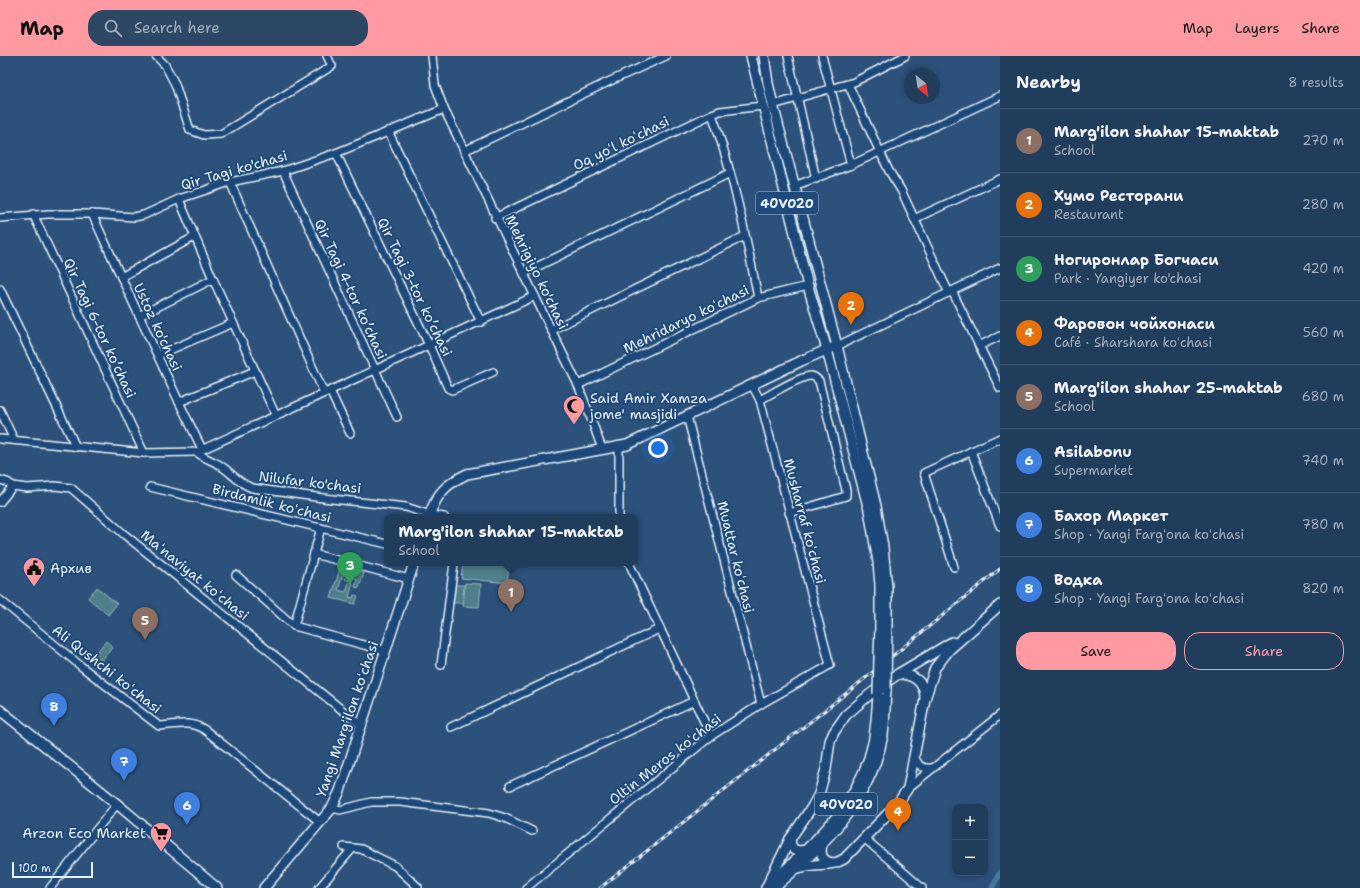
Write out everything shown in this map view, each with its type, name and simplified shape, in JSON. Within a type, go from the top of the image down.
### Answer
[{"type":"main road","name":"40V020","points":[[751,56],[808,286],[827,350],[870,517],[878,562],[883,623],[883,736],[870,777],[849,813],[822,845],[774,888]]},
{"type":"main road","name":"40V020","points":[[764,56],[772,105],[837,346],[876,506],[883,547],[887,587],[883,623]]},
{"type":"main road","points":[[430,514],[436,500],[446,486],[467,474],[627,445],[752,384],[837,346]]},
{"type":"main road","name":"Yangi Margʻilon koʻchasi","points":[[264,888],[332,808],[340,791],[413,566]]},
{"type":"main road","points":[[798,868],[836,863],[844,859],[898,802],[908,788],[925,700],[935,668],[949,650],[965,634],[1000,605]]},
{"type":"main road","points":[[766,888],[790,839],[812,808],[819,794],[823,783],[830,741],[834,732],[846,715],[855,706],[898,674],[965,634]]},
{"type":"main road","points":[[898,674],[909,675],[919,680],[924,689],[925,700]]},
{"type":"main road","name":"40V020","points":[[766,888],[807,850],[832,823],[846,805],[866,765],[874,736],[882,692]]},
{"type":"main road","points":[[0,710],[117,804],[217,888]]},
{"type":"main road","points":[[790,839],[794,850],[807,850]]},
{"type":"main road","points":[[822,845],[821,855],[824,860],[827,862],[836,863]]},
{"type":"street","points":[[159,57],[175,84],[190,130],[204,135],[221,134],[332,66],[327,56]]},
{"type":"street","name":"Mehrigiyo ko'chasi","points":[[432,56],[435,85],[444,109],[578,385],[602,449]]},
{"type":"street","points":[[464,151],[666,56]]},
{"type":"street","points":[[788,56],[816,179]]},
{"type":"street","points":[[822,56],[850,166]]},
{"type":"street","points":[[772,105],[848,84],[905,56]]},
{"type":"street","points":[[848,84],[889,172],[901,190],[914,219],[1000,388]]},
{"type":"street","points":[[794,186],[850,166],[1000,96]]},
{"type":"street","name":"Oq yoʻl koʻchasi","points":[[496,218],[712,114],[720,111],[763,106]]},
{"type":"street","name":"Qir Tagi ko'chasi","points":[[0,218],[32,214],[92,214],[134,217],[179,199],[230,182],[283,171],[336,153],[444,109]]},
{"type":"street","points":[[712,114],[730,172],[746,236],[758,298]]},
{"type":"street","points":[[388,131],[481,322]]},
{"type":"street","name":"Qir Tagi 3-tor koʼchasi","points":[[336,153],[429,345],[448,388],[452,390],[493,372]]},
{"type":"street","name":"Qir Tagi 4-tor koʼchasi","points":[[283,171],[397,417]]},
{"type":"street","points":[[524,273],[730,172]]},
{"type":"street","points":[[914,219],[1000,179]]},
{"type":"street","points":[[230,182],[327,392],[350,433]]},
{"type":"street","points":[[179,199],[194,237],[276,416]]},
{"type":"street","name":"Qir Tagi 6-tor koʼchasi","points":[[32,214],[144,453]]},
{"type":"street","name":"Ustoz ko'chasi","points":[[92,214],[158,355],[200,450]]},
{"type":"street","points":[[551,330],[746,236]]},
{"type":"street","points":[[121,277],[194,237]]},
{"type":"street","points":[[837,346],[1000,268]]},
{"type":"street","points":[[139,316],[213,279]]},
{"type":"street","name":"Mehridaryo koʻchasi","points":[[578,385],[758,298],[808,286]]},
{"type":"street","points":[[0,290],[76,447]]},
{"type":"street","points":[[0,439],[144,453],[200,450],[535,296]]},
{"type":"street","points":[[158,355],[234,323]]},
{"type":"street","points":[[979,346],[1000,336]]},
{"type":"street","points":[[178,402],[255,371]]},
{"type":"street","points":[[760,400],[810,376],[819,381],[846,490],[846,496],[789,513]]},
{"type":"street","name":"Musharraf koʻchasi","points":[[752,384],[760,400],[799,546],[813,606],[830,665]]},
{"type":"street","points":[[0,410],[14,440]]},
{"type":"street","name":"Muattar koʻchasi","points":[[687,416],[761,704]]},
{"type":"street","points":[[954,567],[924,473],[1000,438]]},
{"type":"street","points":[[619,446],[619,514]]},
{"type":"street","name":"Nilufar ko'chasi","points":[[200,450],[205,459],[216,462],[242,484],[252,488],[406,507],[424,514]]},
{"type":"street","points":[[971,451],[1000,526]]},
{"type":"street","name":"Maʻnaviyat koʻchasi","points":[[0,480],[13,486],[27,488],[55,486],[71,488],[125,535],[362,726]]},
{"type":"street","points":[[0,502],[13,486]]},
{"type":"street","name":"Birdamlik koʻchasi","points":[[150,487],[384,543]]},
{"type":"street","points":[[294,626],[321,528]]},
{"type":"street","points":[[314,554],[409,579]]},
{"type":"street","points":[[441,665],[454,566]]},
{"type":"street","points":[[630,566],[711,736]]},
{"type":"street","points":[[236,575],[294,626],[386,651]]},
{"type":"street","name":"Ali Qushchi koʻchasi","points":[[0,600],[159,726],[186,723],[197,725],[320,822]]},
{"type":"street","points":[[450,727],[659,628]]},
{"type":"street","name":"Oltin Meros koʻchasi","points":[[526,888],[711,736],[761,704],[830,665]]},
{"type":"street","points":[[510,786],[694,701]]},
{"type":"street","points":[[908,788],[1000,715]]},
{"type":"street","points":[[914,756],[917,763],[921,767],[926,769],[932,768]]},
{"type":"street","points":[[332,808],[340,810],[371,802],[414,803],[489,813],[505,818],[532,831]]},
{"type":"street","points":[[50,888],[117,804]]},
{"type":"street","points":[[864,838],[922,888]]},
{"type":"street","points":[[344,847],[361,849],[396,866],[418,887]]},
{"type":"street","points":[[319,888],[353,848]]},
{"type":"green space","points":[[341,565],[364,573],[359,588],[355,587],[357,579],[350,577],[349,581],[345,579],[347,575],[343,574],[338,590],[346,592],[349,582],[353,583],[349,597],[353,598],[354,595],[358,596],[355,604],[331,598]]},
{"type":"green space","points":[[463,566],[509,566],[507,583],[461,578]]},
{"type":"green space","points":[[465,583],[481,584],[479,607],[463,606]]},
{"type":"green space","points":[[455,585],[464,585],[463,603],[453,603]]},
{"type":"green space","points":[[97,587],[117,604],[108,615],[88,598]]},
{"type":"green space","points":[[106,641],[113,647],[101,661],[94,655]]},
{"type":"waterway","points":[[992,888],[1000,872]]},
{"type":"railway","points":[[600,888],[853,688],[1000,569]]},
{"type":"place","name":"Хумо Ресторани","points":[[851,325]]},
{"type":"place","name":"Said Amir Xamza jome' masjidi","points":[[574,426]]},
{"type":"place","name":"Ногиронлар Богчаси","points":[[350,585]]},
{"type":"place","name":"Архив","points":[[34,588]]},
{"type":"place","name":"Marg'ilon shahar 15-maktab","points":[[511,612]]},
{"type":"place","name":"Marg'ilon shahar 25-maktab","points":[[145,640]]},
{"type":"place","name":"Водка","points":[[54,726]]},
{"type":"place","name":"Бахор Маркет","points":[[124,781]]},
{"type":"place","name":"Asilabonu","points":[[187,825]]},
{"type":"place","name":"Фаровон чойхонаси","points":[[898,831]]},
{"type":"place","name":"Arzon Eco Market","points":[[161,852]]}]
